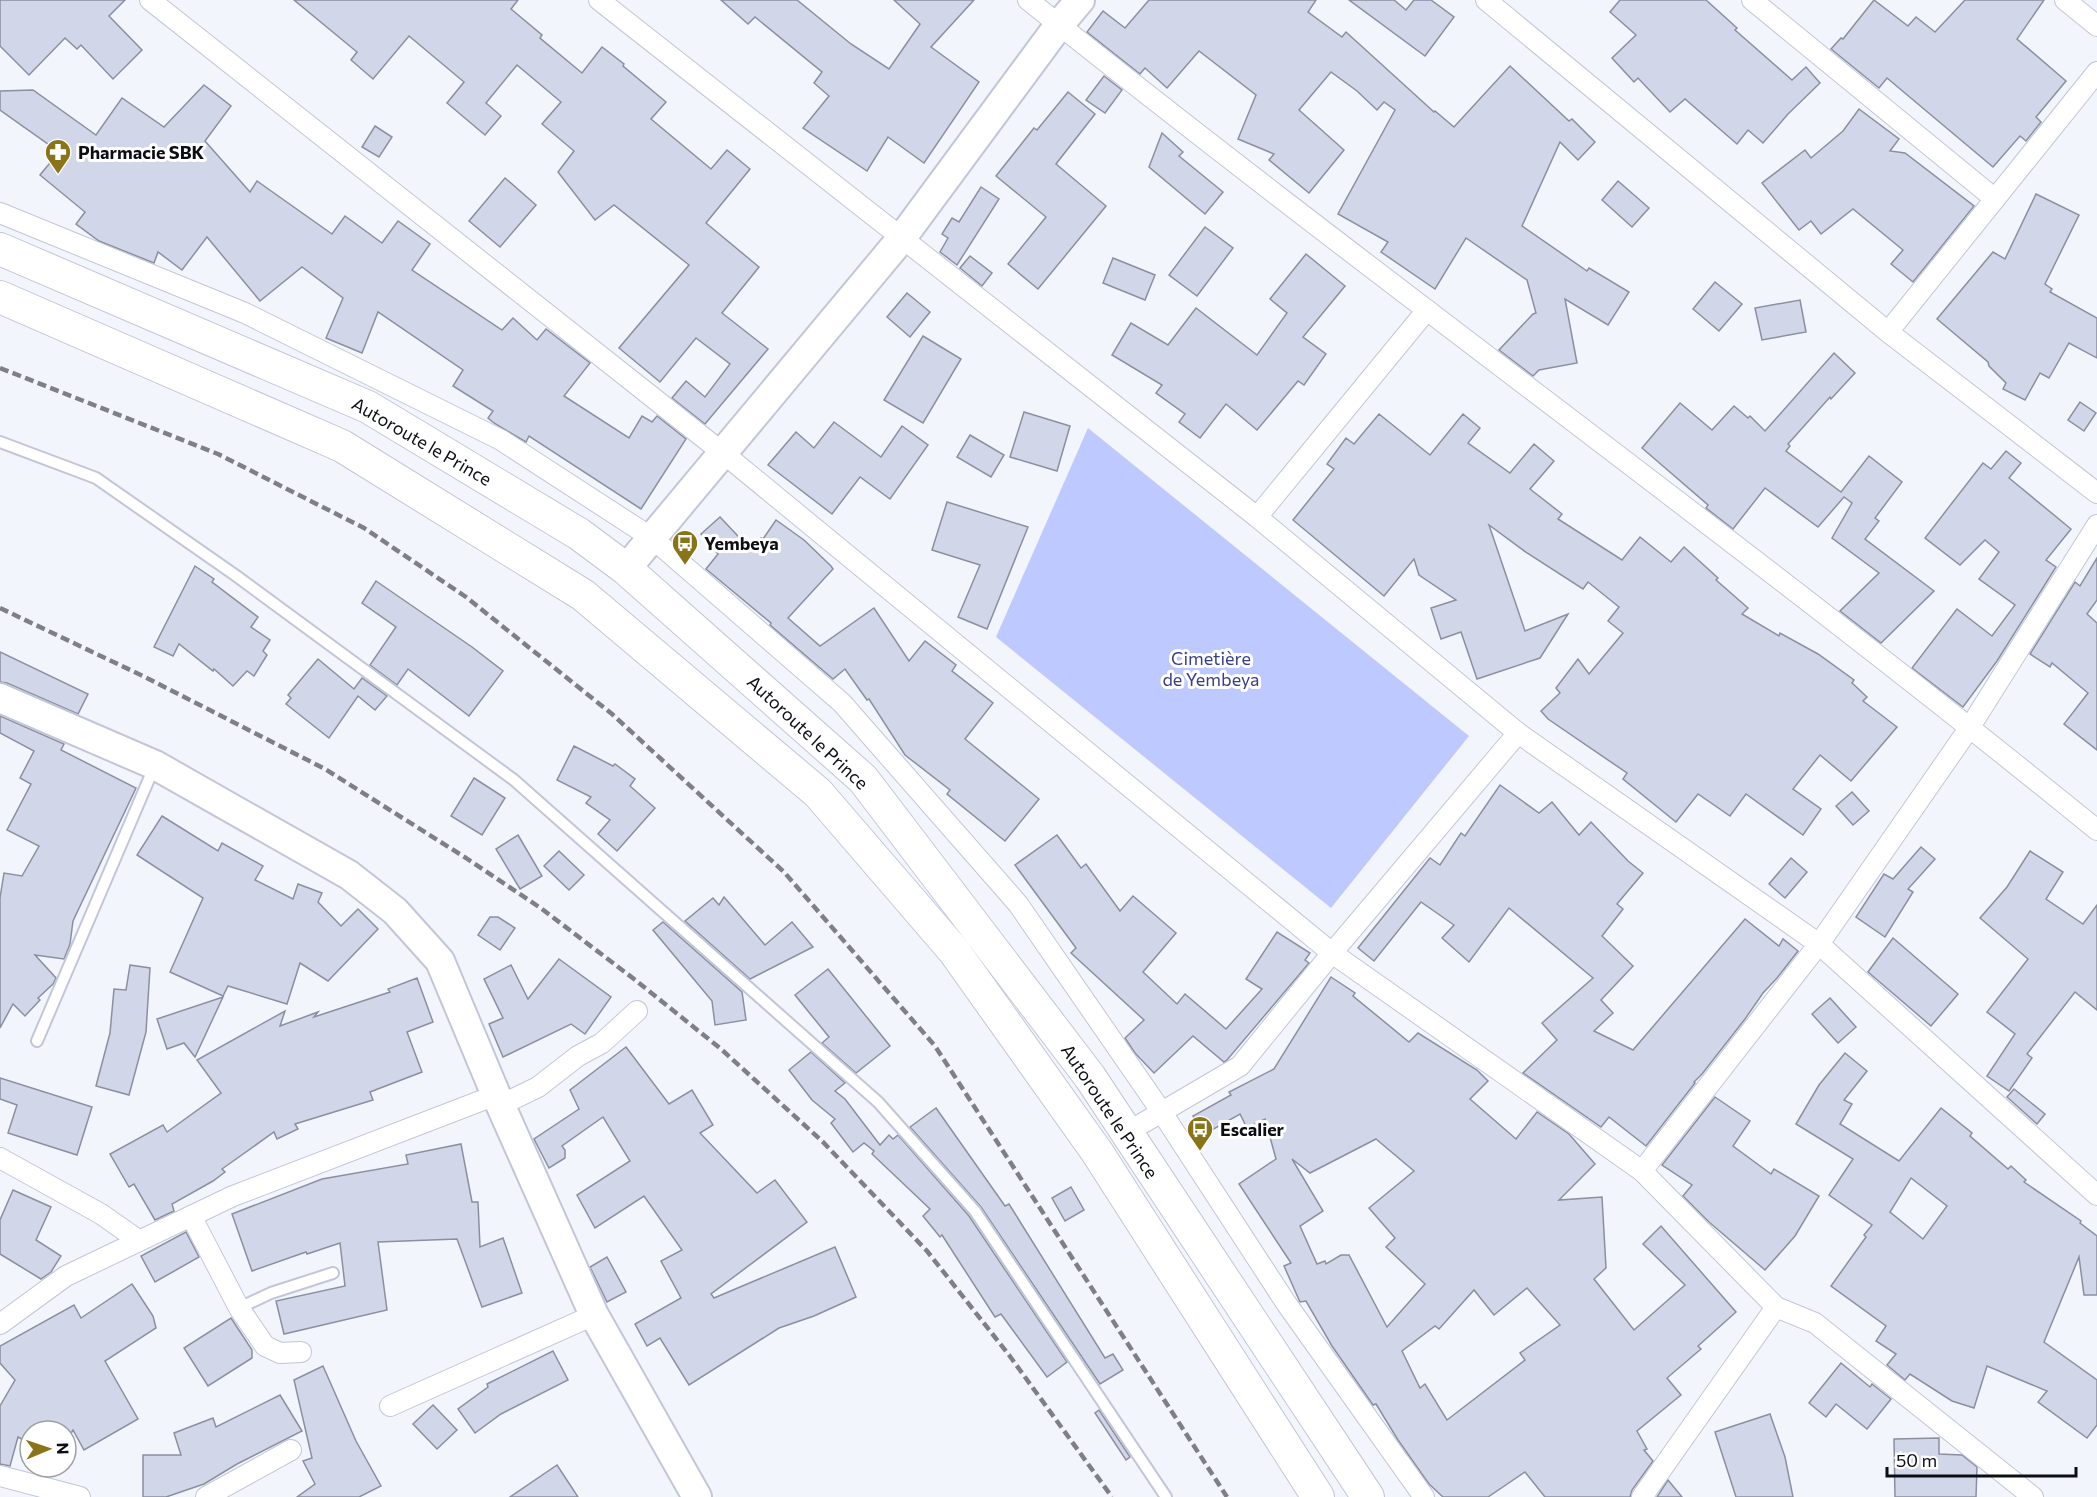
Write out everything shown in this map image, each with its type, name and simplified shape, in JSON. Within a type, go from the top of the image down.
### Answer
[{"type":"main road","name":"Autoroute le Prince","points":[[0,249],[368,407],[579,534],[626,569],[863,778],[1090,1077],[1368,1497]]},
{"type":"main road","name":"Autoroute le Prince","points":[[0,297],[352,453],[584,595],[818,793],[968,970],[1097,1152],[1318,1497]]},
{"type":"street","points":[[150,0],[723,453],[1332,953],[1642,1171],[1776,1307],[1815,1323],[2033,1497]]},
{"type":"street","points":[[599,0],[1257,517],[1518,733],[1820,944],[2097,1195]]},
{"type":"street","points":[[1028,0],[1970,727],[2097,830]]},
{"type":"street","points":[[626,569],[902,239],[1059,25],[1080,0]]},
{"type":"street","points":[[1486,0],[1888,332],[2097,494]]},
{"type":"street","points":[[1752,0],[1995,199]]},
{"type":"street","points":[[2065,0],[2097,26]]},
{"type":"street","points":[[1888,332],[2097,72]]},
{"type":"street","points":[[0,213],[245,313],[501,440],[652,538],[842,703],[1018,904],[1161,1112],[1286,1303],[1424,1497]]},
{"type":"street","points":[[1257,517],[1427,310]]},
{"type":"street","points":[[1642,1171],[1820,944],[1970,727],[2097,525]]},
{"type":"street","points":[[0,698],[155,765],[349,875],[395,911],[440,961],[594,1315],[698,1497]]},
{"type":"street","points":[[1126,1133],[1240,1066],[1518,733]]},
{"type":"street","points":[[0,1324],[66,1276],[233,1196],[538,1087],[578,1056],[602,1042],[637,1011]]},
{"type":"street","points":[[0,1158],[101,1214],[138,1240]]},
{"type":"street","points":[[191,1216],[239,1308],[265,1346],[280,1353],[301,1352]]},
{"type":"street","points":[[1642,1497],[1776,1307]]},
{"type":"street","points":[[390,1406],[594,1315]]},
{"type":"street","points":[[206,1497],[291,1450]]},
{"type":"street","points":[[0,1476],[80,1497]]},
{"type":"lane","points":[[0,442],[96,478],[235,576],[514,780],[878,1102],[975,1211],[1166,1497]]},
{"type":"lane","points":[[37,1041],[155,765]]},
{"type":"lane","points":[[239,1308],[271,1293],[333,1273]]},
{"type":"green space","name":"Cimetière de Yembeya","points":[[1088,428],[1469,736],[1331,908],[996,637]]},
{"type":"building","points":[[0,0],[125,0],[109,16],[142,50],[113,79],[81,45],[77,49],[65,38],[29,75],[0,46]]},
{"type":"building","points":[[294,0],[518,0],[511,9],[542,35],[540,38],[582,73],[602,47],[624,64],[623,66],[666,102],[651,119],[711,169],[727,150],[750,169],[706,223],[759,267],[722,313],[768,349],[705,424],[672,398],[686,381],[705,397],[730,364],[696,338],[660,382],[619,348],[689,265],[614,205],[595,220],[558,172],[574,151],[542,124],[561,102],[517,65],[486,103],[501,116],[485,135],[447,103],[464,82],[409,36],[373,79],[351,60],[357,52]]},
{"type":"building","points":[[721,0],[797,0],[851,44],[889,69],[920,24],[894,0],[974,0],[931,47],[979,82],[924,163],[888,137],[867,171],[803,128],[829,96],[814,83],[822,72],[755,17],[748,24]]},
{"type":"building","points":[[1149,0],[1316,0],[1308,12],[1342,37],[1346,32],[1434,112],[1454,127],[1510,66],[1569,121],[1572,119],[1595,142],[1578,160],[1560,142],[1522,226],[1587,271],[1589,268],[1629,292],[1608,325],[1565,299],[1577,363],[1539,370],[1533,376],[1499,350],[1536,313],[1527,280],[1466,238],[1435,289],[1381,252],[1388,242],[1338,214],[1395,110],[1384,102],[1377,110],[1357,91],[1331,72],[1299,110],[1344,150],[1309,193],[1269,160],[1274,154],[1238,139],[1256,95],[1199,51],[1167,88],[1145,68],[1140,74],[1087,32],[1103,11],[1125,28]]},
{"type":"building","points":[[1349,0],[1394,0],[1406,10],[1414,0],[1431,0],[1454,17],[1425,56]]},
{"type":"building","points":[[1620,0],[1706,0],[1737,28],[1735,30],[1792,80],[1806,67],[1820,83],[1788,114],[1763,143],[1748,130],[1737,144],[1685,99],[1670,112],[1638,78],[1634,82],[1612,58],[1636,35],[1610,12]]},
{"type":"building","points":[[1874,0],[1908,26],[1916,17],[1935,32],[1965,0],[2044,0],[2017,39],[2066,81],[2036,117],[2041,122],[2026,141],[2020,136],[1993,167],[1887,78],[1879,88],[1831,49],[1841,38],[1843,39]]},
{"type":"building","points":[[1104,76],[1122,90],[1105,113],[1086,100]]},
{"type":"building","points":[[204,85],[231,106],[205,141],[250,192],[257,181],[332,234],[345,216],[382,243],[398,221],[430,244],[412,270],[502,330],[513,318],[537,340],[546,329],[590,363],[564,396],[629,438],[642,416],[652,422],[657,416],[686,439],[641,509],[529,436],[526,442],[494,423],[488,418],[493,411],[453,386],[463,370],[378,312],[362,353],[326,338],[343,298],[302,267],[260,301],[207,237],[182,270],[158,252],[154,263],[99,241],[76,224],[85,212],[40,175],[59,152],[0,110],[0,91],[33,90],[96,135],[122,98],[164,127]]},
{"type":"building","points":[[1068,92],[1095,114],[1056,164],[1106,206],[1038,289],[1008,264],[1046,217],[996,176],[1034,128],[1037,130]]},
{"type":"building","points":[[1859,109],[1899,139],[1890,151],[1905,153],[1974,206],[1913,282],[1891,264],[1903,250],[1853,209],[1821,234],[1811,221],[1799,230],[1762,183],[1805,150],[1811,158],[1843,131]]},
{"type":"building","points":[[375,126],[392,137],[379,157],[362,147]]},
{"type":"building","points":[[1162,133],[1183,152],[1179,156],[1223,192],[1205,214],[1149,167]]},
{"type":"building","points":[[505,178],[536,205],[500,247],[469,221]]},
{"type":"building","points":[[1618,181],[1649,208],[1632,227],[1602,200]]},
{"type":"building","points":[[981,187],[999,199],[957,265],[940,252],[948,238],[942,234],[952,218],[959,222]]},
{"type":"building","points":[[2036,194],[2079,215],[2045,284],[2052,289],[2050,292],[2097,318],[2097,358],[2069,343],[2049,378],[2040,373],[2025,400],[2003,389],[2006,383],[1989,366],[1988,362],[1937,319],[1993,252],[2005,259]]},
{"type":"building","points":[[1205,227],[1233,248],[1197,296],[1169,275]]},
{"type":"building","points":[[1306,254],[1345,286],[1303,337],[1326,354],[1304,385],[1298,381],[1257,430],[1226,404],[1200,438],[1179,422],[1185,414],[1156,393],[1162,385],[1112,355],[1131,323],[1168,345],[1196,308],[1257,355],[1287,313],[1270,299]]},
{"type":"building","points":[[970,256],[992,273],[982,286],[960,268]]},
{"type":"building","points":[[1113,258],[1155,275],[1145,300],[1103,283]]},
{"type":"building","points":[[1715,282],[1742,304],[1719,331],[1693,309]]},
{"type":"building","points":[[907,293],[930,312],[910,337],[887,317]]},
{"type":"building","points":[[1800,300],[1806,332],[1762,340],[1755,308]]},
{"type":"building","points":[[923,336],[961,359],[923,423],[884,400]]},
{"type":"building","points":[[1834,353],[1855,373],[1788,444],[1790,446],[1786,451],[1841,492],[1869,456],[1902,482],[1875,518],[1879,521],[1865,539],[1934,591],[1881,643],[1840,611],[1879,573],[1832,538],[1852,503],[1844,497],[1818,527],[1765,488],[1733,529],[1706,508],[1708,505],[1642,448],[1680,403],[1712,430],[1734,406],[1748,418],[1750,416],[1765,431]]},
{"type":"building","points":[[2080,402],[2096,413],[2084,431],[2068,420]]},
{"type":"building","points":[[1024,412],[1070,426],[1057,471],[1010,457]]},
{"type":"building","points":[[1379,414],[1430,455],[1463,414],[1480,428],[1468,443],[1510,473],[1534,444],[1554,461],[1530,489],[1562,514],[1558,519],[1622,560],[1640,537],[1671,562],[1684,547],[1718,578],[1716,580],[1748,608],[1742,614],[1779,636],[1780,633],[1818,654],[1854,680],[1852,683],[1867,697],[1863,701],[1897,727],[1851,781],[1820,755],[1793,789],[1821,809],[1803,835],[1746,794],[1730,816],[1698,794],[1676,822],[1623,779],[1627,773],[1548,719],[1541,711],[1560,693],[1556,688],[1578,659],[1589,674],[1623,633],[1608,621],[1619,607],[1588,582],[1583,589],[1489,525],[1525,631],[1568,614],[1540,658],[1477,679],[1461,632],[1441,639],[1431,608],[1456,600],[1419,575],[1414,559],[1384,596],[1293,520],[1334,469],[1327,464],[1346,438],[1354,444]]},
{"type":"building","points":[[834,422],[881,457],[902,426],[928,445],[890,499],[860,477],[832,514],[768,465],[796,432],[814,448]]},
{"type":"building","points":[[970,435],[1004,455],[991,477],[957,457]]},
{"type":"building","points":[[2006,451],[2021,463],[2009,478],[2071,529],[2046,560],[2056,567],[1997,661],[1963,707],[1912,668],[1957,609],[1992,636],[2015,605],[1979,579],[1999,552],[1985,540],[1960,565],[1925,538],[1983,463],[1991,469]]},
{"type":"building","points":[[947,502],[1028,527],[987,629],[958,617],[980,565],[932,550]]},
{"type":"building","points":[[720,517],[752,551],[776,520],[804,540],[831,566],[833,569],[788,618],[820,646],[874,608],[909,661],[925,641],[956,665],[952,671],[993,703],[965,739],[1039,799],[1005,841],[947,794],[950,790],[905,755],[869,699],[867,700],[845,669],[833,679],[706,569],[718,554],[701,534]]},
{"type":"building","points":[[2097,558],[2097,600],[2087,614],[2097,623],[2097,750],[2064,724],[2088,693],[2052,663],[2050,667],[2030,654],[2075,582],[2080,586]]},
{"type":"building","points":[[195,566],[214,579],[212,582],[258,617],[251,627],[270,640],[263,651],[267,655],[254,676],[247,671],[233,686],[179,644],[173,656],[154,647]]},
{"type":"building","points":[[376,581],[503,671],[469,716],[408,669],[397,685],[370,665],[396,627],[362,603]]},
{"type":"building","points":[[0,652],[88,694],[78,714],[0,682]]},
{"type":"building","points":[[318,659],[354,689],[362,678],[387,696],[375,710],[358,696],[329,738],[286,704],[291,698],[288,695]]},
{"type":"building","points":[[0,716],[64,744],[61,750],[136,788],[73,921],[70,944],[64,959],[35,955],[56,978],[53,984],[38,998],[40,1000],[25,1016],[13,1004],[0,1028],[0,898],[4,873],[22,876],[39,846],[7,830],[31,784],[20,778],[34,751],[0,733]]},
{"type":"building","points":[[574,746],[613,766],[615,764],[635,779],[630,786],[655,808],[617,851],[598,834],[610,820],[586,803],[591,797],[557,780]]},
{"type":"building","points":[[474,778],[505,798],[482,835],[451,816]]},
{"type":"building","points":[[1500,785],[1539,813],[1552,802],[1579,835],[1591,822],[1628,861],[1643,873],[1617,904],[1623,909],[1602,936],[1633,966],[1601,1000],[1613,1013],[1594,1031],[1633,1050],[1745,919],[1779,946],[1783,939],[1798,951],[1646,1146],[1609,1117],[1601,1127],[1523,1073],[1557,1040],[1542,1023],[1593,978],[1509,908],[1469,962],[1442,938],[1454,925],[1421,902],[1374,961],[1358,948],[1430,858],[1440,865],[1461,833],[1465,836]]},
{"type":"building","points":[[1852,792],[1869,811],[1853,825],[1836,806]]},
{"type":"building","points":[[162,816],[218,851],[222,843],[263,866],[255,880],[293,899],[298,884],[322,893],[318,902],[341,926],[358,909],[378,929],[328,981],[300,963],[287,1004],[228,986],[223,996],[170,972],[203,898],[137,855]]},
{"type":"building","points":[[518,835],[542,876],[520,889],[496,849]]},
{"type":"building","points":[[1057,835],[1081,868],[1086,864],[1120,911],[1133,896],[1176,933],[1143,972],[1177,1004],[1185,994],[1226,1029],[1262,989],[1246,979],[1277,932],[1310,953],[1305,960],[1309,963],[1227,1060],[1224,1062],[1193,1036],[1154,1073],[1135,1053],[1125,1038],[1144,1020],[1071,953],[1076,948],[1015,865]]},
{"type":"building","points":[[1921,847],[1935,859],[1908,889],[1913,892],[1885,937],[1856,917],[1884,874],[1893,879]]},
{"type":"building","points":[[559,851],[584,875],[569,890],[544,866]]},
{"type":"building","points":[[2030,851],[2063,872],[2046,899],[2083,924],[2097,905],[2097,1010],[2075,992],[2027,1054],[2032,1058],[2009,1091],[1987,1076],[2015,1034],[1987,1012],[2028,959],[1980,918],[2007,887]]},
{"type":"building","points":[[1791,858],[1807,872],[1785,898],[1769,884]]},
{"type":"building","points":[[724,897],[765,945],[792,922],[813,947],[750,979],[685,921],[713,898],[719,905]]},
{"type":"building","points":[[490,917],[498,917],[515,928],[500,950],[478,935]]},
{"type":"building","points":[[663,922],[742,992],[746,1020],[715,1025],[712,1001],[653,930]]},
{"type":"building","points":[[1893,938],[1958,994],[1931,1026],[1868,972]]},
{"type":"building","points":[[559,959],[611,997],[585,1034],[571,1024],[503,1057],[489,1024],[503,1018],[484,979],[511,965],[528,999]]},
{"type":"building","points":[[130,965],[150,968],[146,1032],[129,1095],[96,1086],[110,1033],[114,989],[126,990]]},
{"type":"building","points":[[828,969],[890,1046],[856,1073],[822,1043],[829,1037],[795,995]]},
{"type":"building","points":[[1331,977],[1355,993],[1353,996],[1409,1042],[1418,1033],[1477,1070],[1488,1081],[1470,1099],[1516,1139],[1537,1112],[1569,1134],[1595,1164],[1559,1200],[1602,1197],[1606,1268],[1594,1279],[1634,1330],[1685,1285],[1643,1244],[1661,1226],[1736,1312],[1698,1346],[1701,1349],[1667,1378],[1681,1395],[1637,1431],[1647,1449],[1644,1450],[1653,1461],[1632,1490],[1630,1497],[1545,1497],[1525,1472],[1488,1497],[1443,1497],[1429,1484],[1376,1404],[1373,1405],[1332,1346],[1306,1301],[1300,1302],[1284,1266],[1291,1263],[1239,1184],[1276,1159],[1265,1119],[1247,1128],[1240,1114],[1203,1135],[1193,1116],[1231,1095],[1229,1092],[1274,1069]],"holes":[[[1376,1139],[1414,1171],[1369,1208],[1395,1238],[1386,1247],[1425,1284],[1387,1327],[1349,1255],[1341,1255],[1326,1264],[1325,1261],[1317,1264],[1300,1226],[1323,1211],[1292,1159],[1310,1173]],[[1527,1288],[1560,1325],[1520,1353],[1525,1360],[1447,1420],[1425,1384],[1420,1388],[1402,1351],[1435,1326],[1439,1329],[1474,1290],[1494,1315]]]},
{"type":"building","points":[[417,978],[433,1022],[407,1032],[422,1072],[370,1092],[373,1100],[295,1124],[298,1129],[277,1139],[274,1132],[222,1169],[225,1172],[213,1181],[172,1204],[174,1211],[155,1220],[134,1184],[129,1187],[110,1154],[163,1125],[167,1132],[221,1093],[197,1060],[285,1011],[280,1026],[318,1012],[314,1017],[390,992],[388,989]]},
{"type":"building","points":[[223,997],[195,1057],[184,1043],[167,1049],[157,1019]]},
{"type":"building","points":[[1830,998],[1856,1027],[1838,1043],[1812,1014]]},
{"type":"building","points":[[626,1047],[669,1104],[692,1090],[713,1125],[700,1133],[757,1193],[775,1180],[807,1222],[711,1294],[714,1298],[835,1247],[856,1297],[814,1316],[779,1328],[689,1385],[660,1338],[647,1346],[635,1324],[681,1298],[661,1261],[682,1250],[644,1196],[595,1228],[577,1195],[630,1161],[603,1117],[562,1146],[565,1150],[565,1158],[549,1168],[534,1139],[579,1109],[570,1090]]},
{"type":"building","points":[[811,1052],[845,1083],[835,1091],[845,1099],[880,1145],[889,1135],[893,1139],[898,1135],[969,1216],[1067,1362],[1047,1377],[1001,1314],[995,1317],[942,1235],[940,1237],[923,1216],[930,1209],[872,1154],[874,1151],[864,1143],[853,1152],[831,1123],[835,1119],[812,1100],[789,1070]]},
{"type":"building","points":[[1845,1053],[1867,1071],[1844,1100],[1852,1104],[1840,1124],[1899,1161],[1941,1108],[1972,1133],[1970,1136],[2008,1169],[2011,1166],[2026,1180],[2024,1182],[2081,1221],[2080,1223],[2097,1236],[2097,1295],[2084,1295],[2079,1257],[2044,1342],[2097,1380],[2097,1425],[2087,1438],[2038,1402],[2047,1391],[1987,1366],[1974,1408],[1952,1401],[1910,1374],[1905,1380],[1887,1365],[1896,1354],[1876,1341],[1886,1326],[1831,1286],[1872,1225],[1829,1195],[1853,1159],[1796,1124],[1819,1085]],"holes":[[[1911,1178],[1947,1206],[1923,1239],[1890,1212]]]},
{"type":"building","points":[[0,1078],[92,1107],[77,1155],[8,1133],[17,1105],[0,1099]]},
{"type":"building","points":[[2014,1089],[2045,1114],[2037,1124],[2007,1097]]},
{"type":"building","points":[[1715,1097],[1750,1121],[1733,1146],[1771,1174],[1774,1169],[1819,1196],[1795,1236],[1765,1270],[1709,1222],[1683,1196],[1692,1185],[1662,1165]]},
{"type":"building","points":[[936,1108],[1005,1206],[1009,1204],[1105,1358],[1113,1354],[1123,1370],[1100,1384],[981,1207],[910,1127]]},
{"type":"building","points":[[461,1144],[472,1202],[478,1202],[480,1247],[503,1238],[522,1293],[482,1307],[457,1239],[378,1242],[387,1310],[284,1334],[276,1301],[345,1286],[340,1243],[252,1271],[232,1214],[322,1179],[408,1164],[406,1155]]},
{"type":"building","points":[[1071,1187],[1084,1210],[1065,1221],[1052,1198]]},
{"type":"building","points":[[13,1190],[51,1207],[36,1240],[61,1256],[51,1272],[41,1279],[0,1254],[0,1220]]},
{"type":"building","points":[[186,1232],[199,1257],[155,1282],[141,1256]]},
{"type":"building","points":[[607,1257],[626,1292],[607,1302],[590,1267]]},
{"type":"building","points":[[132,1284],[153,1316],[156,1328],[105,1361],[138,1419],[84,1450],[78,1439],[78,1419],[18,1419],[18,1437],[10,1466],[0,1464],[0,1406],[15,1380],[0,1363],[0,1346],[74,1305],[81,1318]]},
{"type":"building","points":[[231,1318],[252,1350],[252,1358],[208,1386],[184,1348]]},
{"type":"building","points":[[553,1351],[568,1380],[501,1414],[475,1433],[458,1409],[488,1387],[487,1384]]},
{"type":"building","points":[[1841,1363],[1870,1387],[1872,1384],[1891,1399],[1867,1429],[1836,1404],[1826,1417],[1809,1403]]},
{"type":"building","points":[[323,1366],[356,1441],[381,1486],[359,1497],[297,1497],[315,1484],[303,1461],[312,1458],[294,1380]]},
{"type":"building","points":[[280,1395],[302,1431],[237,1464],[204,1484],[166,1497],[143,1497],[143,1455],[181,1455],[174,1433],[213,1418],[216,1427]]},
{"type":"building","points":[[433,1405],[457,1430],[437,1449],[413,1424]]},
{"type":"building","points":[[1099,1410],[1130,1457],[1126,1460],[1095,1413]]},
{"type":"building","points":[[1770,1414],[1785,1457],[1793,1497],[1736,1497],[1715,1432]]},
{"type":"building","points":[[1939,1438],[1939,1454],[1962,1455],[1977,1467],[1976,1497],[1895,1497],[1894,1439]]},
{"type":"building","points":[[557,1465],[578,1497],[510,1497]]},
{"type":"building","points":[[1668,1480],[1682,1497],[1657,1497]]},
{"type":"railway","points":[[0,368],[218,454],[364,528],[466,597],[612,714],[784,872],[935,1046],[1227,1497]]},
{"type":"railway","points":[[0,608],[145,677],[325,769],[542,909],[634,979],[721,1049],[823,1142],[927,1251],[1009,1355],[1112,1497]]},
{"type":"place","name":"Pharmacie SBK","points":[[58,175]]},
{"type":"place","name":"Yembeya","points":[[685,566]]},
{"type":"place","name":"Escalier","points":[[1200,1152]]}]
